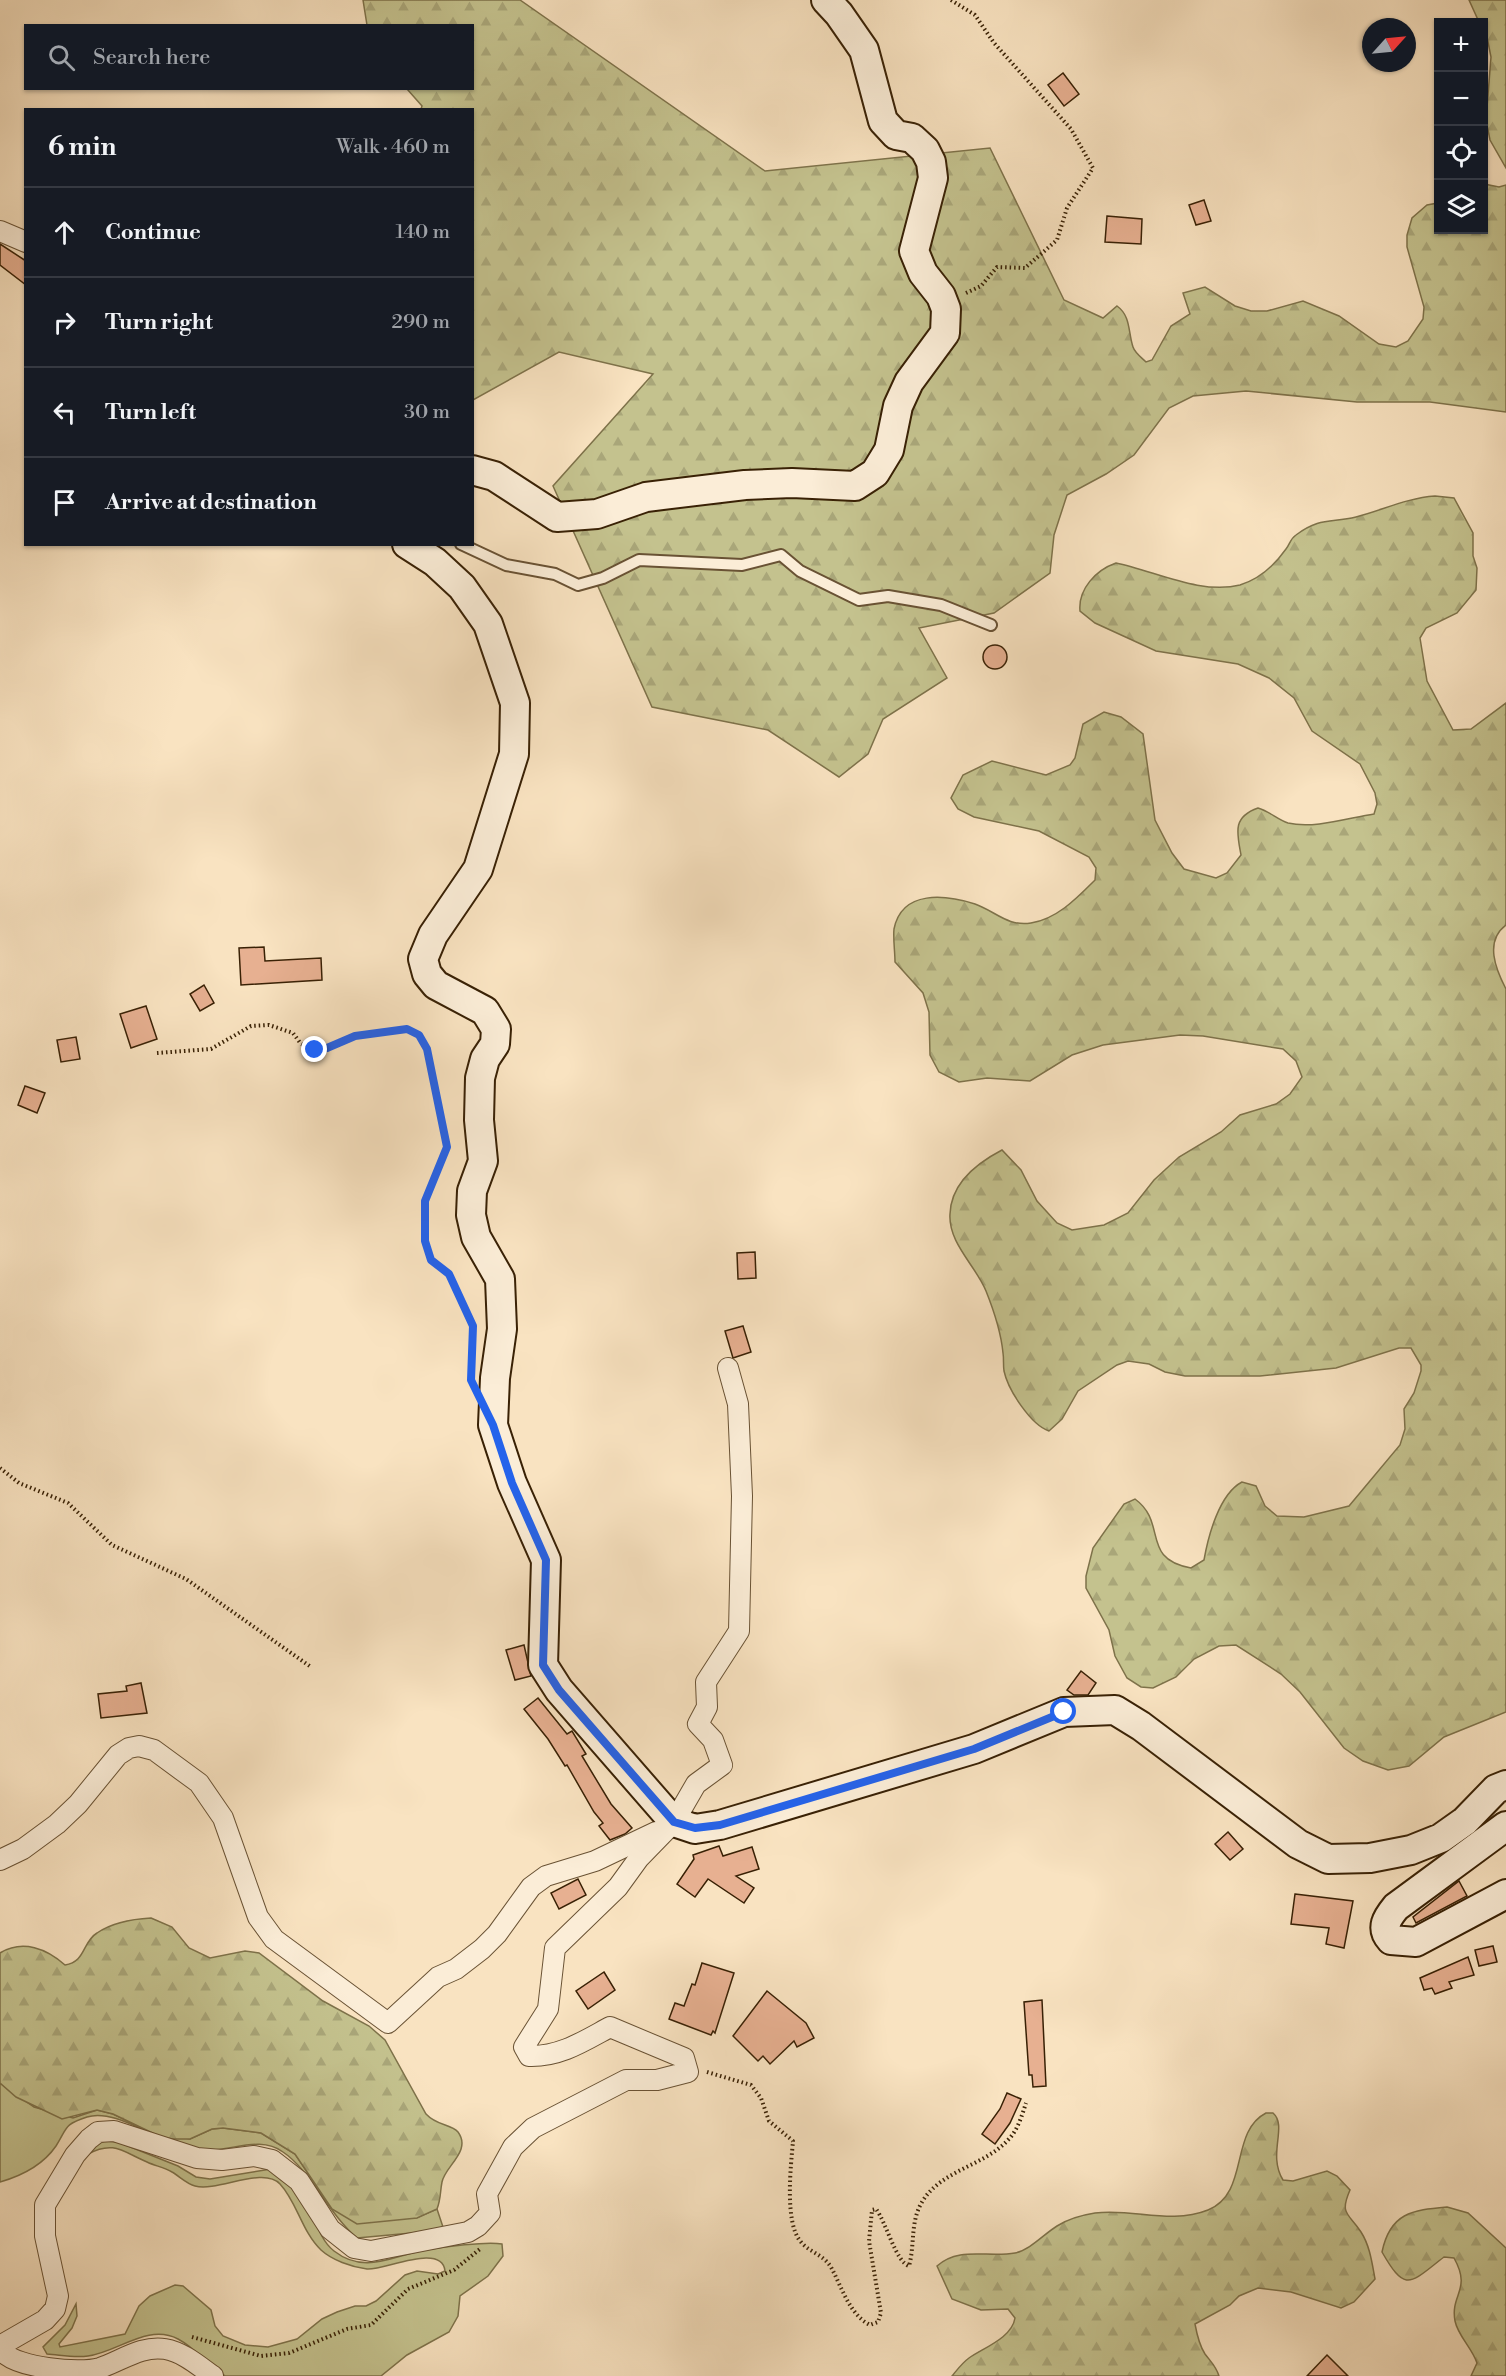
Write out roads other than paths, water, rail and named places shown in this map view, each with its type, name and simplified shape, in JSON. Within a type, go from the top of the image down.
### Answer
[{"type":"main road","points":[[474,471],[494,476],[556,517],[597,514],[646,497],[745,485],[792,483],[855,486],[874,473],[889,450],[898,406],[915,374],[945,333],[946,309],[941,296],[923,273],[914,251],[933,178],[931,162],[925,150],[912,138],[896,135],[883,121],[864,50],[839,14],[826,0]]},
{"type":"main road","points":[[410,546],[435,562],[462,587],[488,624],[515,703],[514,754],[478,869],[433,935],[423,959],[427,974],[436,985],[485,1011],[496,1029],[495,1044],[485,1059],[480,1078],[479,1120],[483,1161],[472,1191],[471,1215],[476,1237],[500,1279],[502,1329],[495,1378],[493,1425],[512,1483],[546,1560],[543,1665],[559,1690],[674,1822],[695,1828],[720,1825],[974,1749],[1064,1712],[1093,1709],[1115,1710],[1141,1726],[1289,1838],[1328,1859],[1370,1858],[1411,1850],[1441,1838],[1465,1821],[1496,1789],[1506,1785]]},
{"type":"main road","points":[[1506,1826],[1396,1906],[1384,1926],[1385,1934],[1391,1940],[1416,1942],[1506,1894]]},
{"type":"street","points":[[0,231],[24,241]]},
{"type":"street","points":[[213,2376],[176,2352],[158,2349],[144,2350],[91,2370],[26,2366],[9,2359],[3,2352],[5,2343],[45,2320],[55,2309],[58,2296],[45,2236],[45,2205],[75,2155],[98,2132],[114,2132],[197,2158],[222,2160],[254,2156],[272,2160],[299,2181],[323,2220],[339,2238],[354,2248],[366,2251],[458,2236],[478,2226],[490,2212],[487,2194],[513,2147],[533,2128],[626,2080],[657,2080],[688,2072],[684,2058],[655,2043],[610,2027],[560,2053],[544,2057],[529,2056],[524,2047],[548,2009],[555,1948],[618,1887],[639,1858],[674,1822],[696,1784],[722,1765],[713,1740],[698,1724],[706,1707],[706,1683],[739,1631],[742,1496],[738,1404],[728,1368]]},
{"type":"street","points":[[0,1860],[23,1849],[57,1824],[84,1797],[118,1755],[129,1748],[139,1746],[154,1750],[199,1784],[223,1818],[258,1917],[269,1933],[285,1948],[388,2023],[438,1977],[456,1969],[482,1950],[497,1934],[531,1887],[546,1876],[604,1856],[674,1822]]},
{"type":"lane","points":[[465,546],[506,565],[555,574],[578,585],[603,578],[639,560],[741,565],[781,555],[800,571],[859,600],[888,596],[941,605],[991,625]]}]
